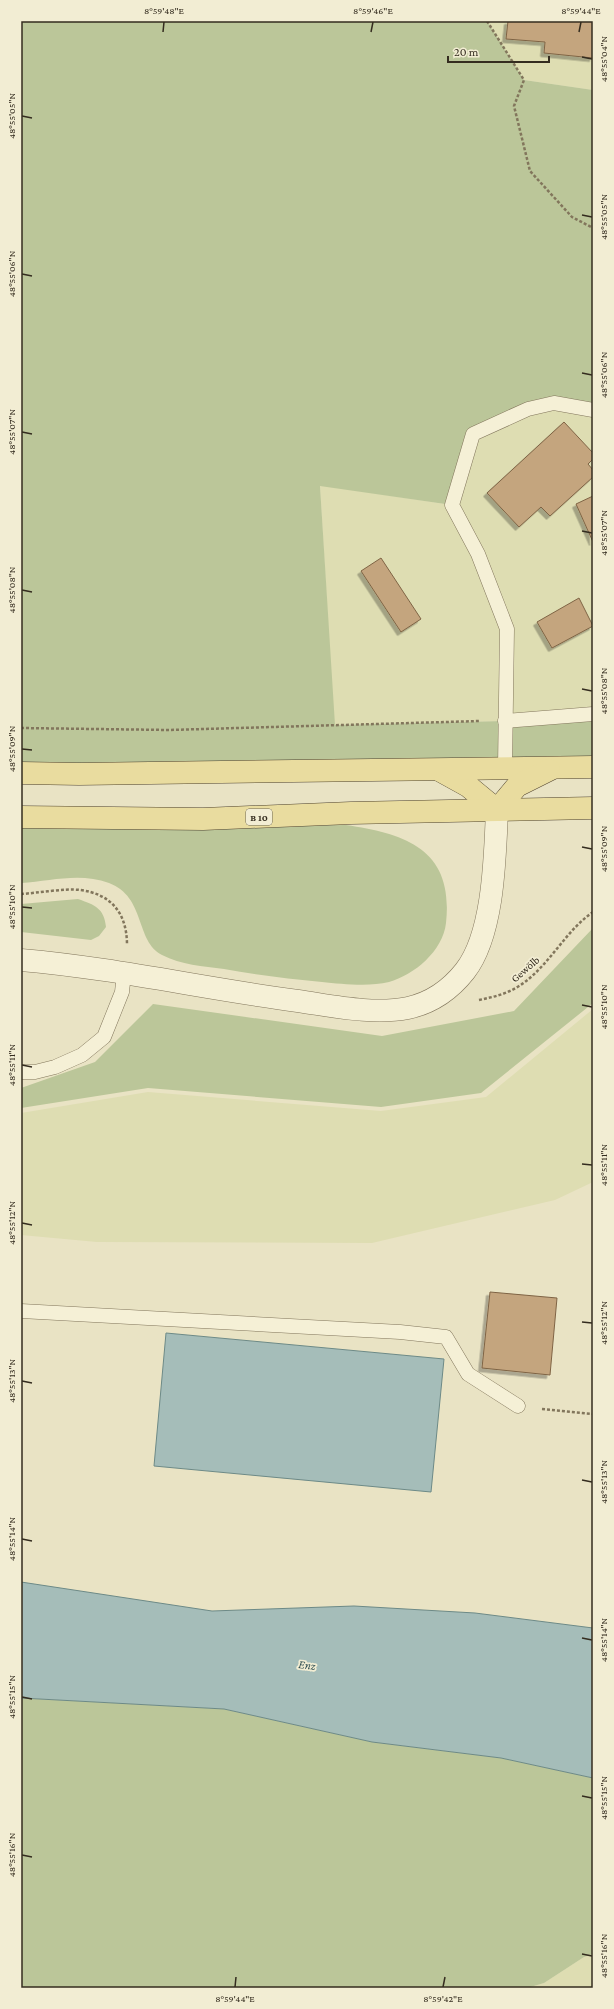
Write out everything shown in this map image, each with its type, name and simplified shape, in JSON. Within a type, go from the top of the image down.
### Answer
[{"type":"main road","points":[[21,773],[79,774],[593,767]]},
{"type":"main road","points":[[438,770],[468,786],[497,810],[517,786],[552,768]]},
{"type":"main road","name":"B 10","points":[[21,817],[203,819],[593,808]]},
{"type":"street","points":[[21,960],[69,964],[274,998],[346,1007],[390,1010],[423,1004],[452,986],[466,970],[476,952],[485,923],[491,892],[497,810]]},
{"type":"lane","points":[[505,768],[507,629],[478,554],[452,505],[473,434],[528,409],[554,403],[593,410]]},
{"type":"lane","points":[[505,721],[593,714]]},
{"type":"lane","points":[[21,1072],[35,1072],[55,1067],[82,1055],[104,1037],[122,992],[124,973]]},
{"type":"lane","points":[[21,1311],[400,1332],[446,1337],[468,1374],[518,1406]]},
{"type":"path","points":[[487,21],[524,80],[514,106],[530,171],[572,217],[593,228]]},
{"type":"path","points":[[21,728],[169,730],[505,721]]},
{"type":"path","points":[[21,894],[80,890],[102,897],[116,906],[124,920],[127,934],[124,973]]},
{"type":"path","name":"Gewölb","points":[[452,986],[478,1000],[500,995],[520,986],[538,971],[581,921],[593,912]]},
{"type":"path","points":[[518,1406],[593,1414]]},
{"type":"green space","points":[[21,21],[487,21],[524,80],[593,90],[593,410],[554,403],[473,434],[452,505],[320,486],[335,725],[505,721],[593,714],[593,767],[21,773]]},
{"type":"green space","points":[[487,21],[593,21],[593,90],[524,80]]},
{"type":"green space","points":[[528,409],[593,410],[593,714],[505,721],[334,725],[320,485],[451,505],[473,434]]},
{"type":"green space","points":[[346,825],[388,834],[407,841],[422,850],[434,862],[442,878],[447,898],[444,933],[433,952],[426,960],[417,968],[399,979],[381,984],[338,984],[273,977],[192,965],[162,955],[153,948],[143,930],[135,908],[129,898],[121,890],[109,883],[87,878],[65,878],[21,883],[21,828]]},
{"type":"green space","points":[[78,899],[94,905],[101,911],[106,927],[99,936],[91,940],[21,932],[21,904]]},
{"type":"green space","points":[[593,928],[593,1003],[481,1093],[381,1107],[148,1088],[21,1108],[21,1088],[95,1062],[153,1004],[382,1036],[514,1011]]},
{"type":"green space","points":[[593,1009],[593,1182],[555,1200],[372,1243],[97,1242],[21,1235],[21,1113],[148,1092],[381,1111],[486,1097]]},
{"type":"green space","points":[[21,1698],[224,1709],[372,1742],[501,1758],[593,1778],[593,1954],[584,1957],[544,1983],[527,1988],[21,1988]]},
{"type":"green space","points":[[593,1954],[593,1988],[527,1988],[544,1983],[584,1957]]},
{"type":"water","points":[[166,1333],[444,1359],[431,1492],[154,1466]]},
{"type":"water","name":"Enz","points":[[21,1582],[212,1611],[354,1606],[475,1613],[593,1628],[593,1778],[501,1758],[372,1742],[224,1709],[21,1698]]},
{"type":"building","points":[[508,21],[593,21],[593,58],[544,53],[545,42],[506,39]]},
{"type":"building","points":[[564,422],[593,453],[593,459],[588,464],[593,470],[593,477],[550,516],[541,507],[519,527],[487,493]]},
{"type":"building","points":[[593,496],[593,542],[576,504]]},
{"type":"building","points":[[381,558],[421,619],[401,632],[361,571]]},
{"type":"building","points":[[579,598],[593,626],[552,648],[537,622]]},
{"type":"building","points":[[490,1292],[557,1298],[550,1375],[482,1368]]}]
